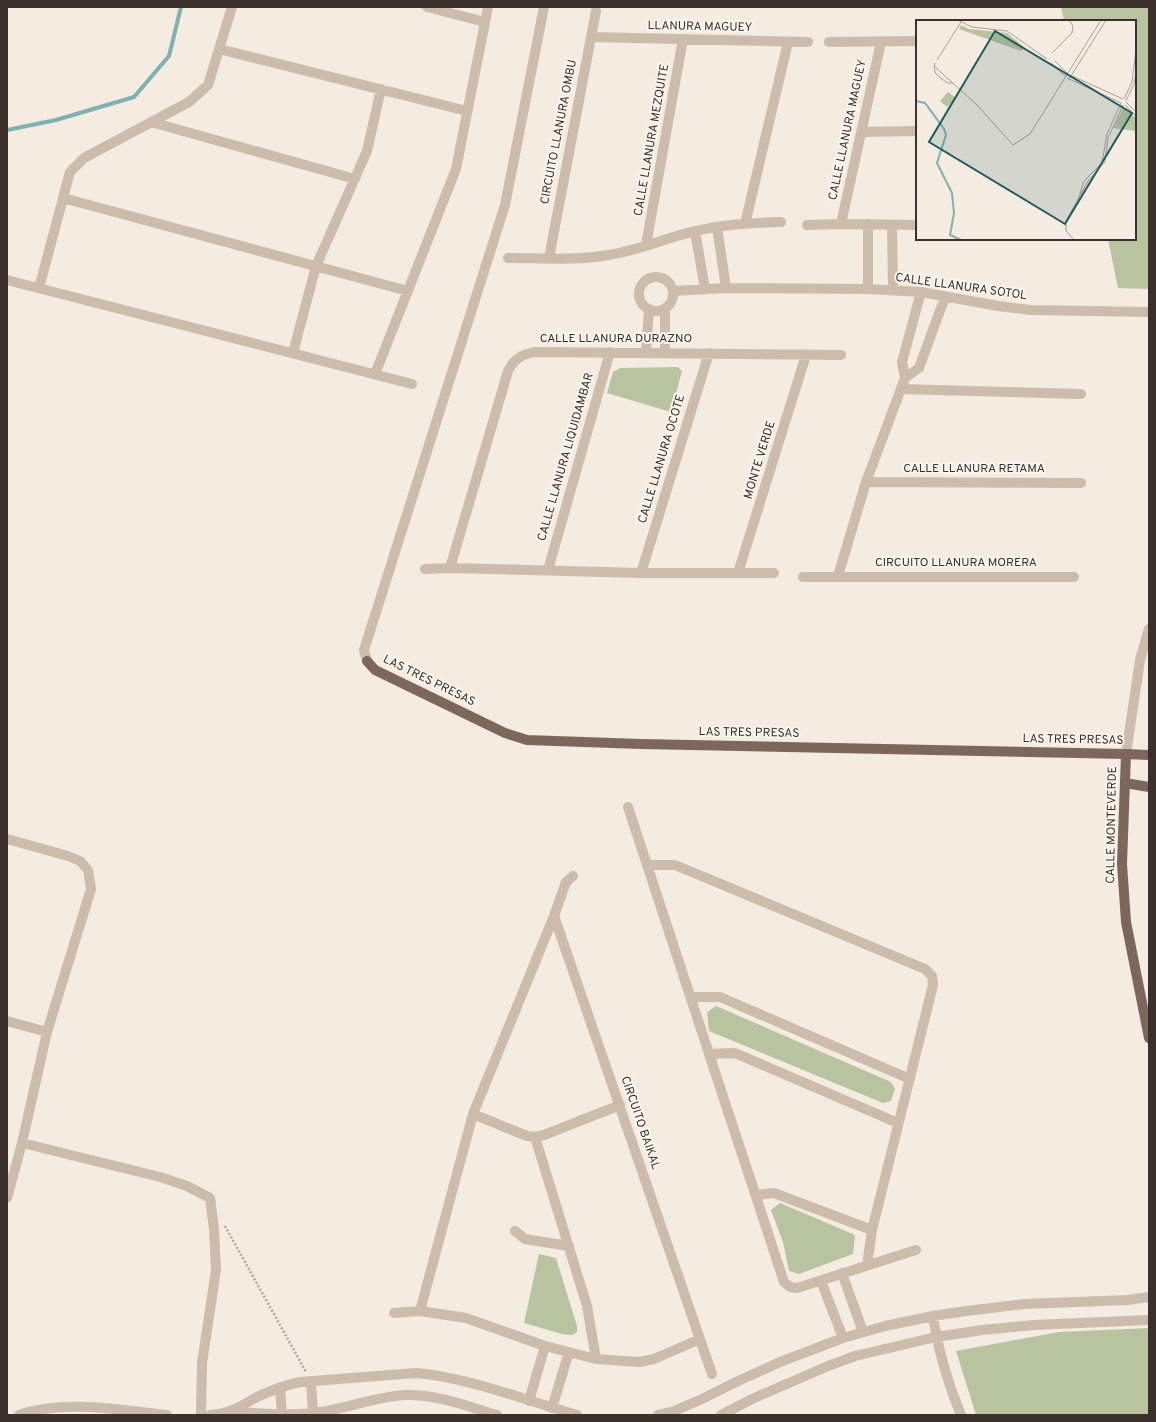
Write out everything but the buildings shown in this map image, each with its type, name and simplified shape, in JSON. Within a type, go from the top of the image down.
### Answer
[{"type":"main road","name":"LAS TRES PRESAS","points":[[367,661],[375,670],[505,733],[527,740],[641,744],[1149,755]]},
{"type":"main road","name":"CALLE MONTEVERDE","points":[[1126,754],[1122,864],[1126,922],[1149,1038]]},
{"type":"main road","points":[[1125,784],[1149,786]]},
{"type":"street","points":[[39,288],[70,172],[84,158],[189,102],[208,85],[232,7]]},
{"type":"street","points":[[427,7],[485,22]]},
{"type":"street","points":[[375,374],[456,169],[488,7]]},
{"type":"street","points":[[367,661],[364,650],[505,205],[544,7]]},
{"type":"street","name":"CIRCUITO LLANURA OMBU","points":[[549,258],[596,11]]},
{"type":"street","name":"LLANURA MAGUEY","points":[[591,37],[808,42]]},
{"type":"street","name":"CALLE LLANURA MEZQUITE","points":[[646,245],[683,39]]},
{"type":"street","points":[[829,42],[916,41]]},
{"type":"street","points":[[745,224],[788,42]]},
{"type":"street","name":"CALLE LLANURA MAGUEY","points":[[841,224],[881,42]]},
{"type":"street","points":[[219,49],[467,111]]},
{"type":"street","points":[[293,353],[316,266],[367,151],[381,90]]},
{"type":"street","points":[[151,122],[355,179]]},
{"type":"street","points":[[862,132],[916,131]]},
{"type":"street","points":[[63,198],[408,291]]},
{"type":"street","points":[[508,258],[583,258],[610,255],[695,231],[745,224],[781,222]]},
{"type":"street","points":[[868,224],[868,289]]},
{"type":"street","points":[[807,225],[916,225]]},
{"type":"street","points":[[892,225],[893,290]]},
{"type":"street","points":[[717,227],[726,288]]},
{"type":"street","points":[[695,231],[704,289]]},
{"type":"street","points":[[651,278],[662,278],[671,285],[673,291],[672,301],[665,309],[654,311],[649,310],[644,306],[639,296],[642,285],[646,280],[651,278]]},
{"type":"street","points":[[7,280],[412,384]]},
{"type":"street","name":"CALLE LLANURA SOTOL","points":[[673,291],[726,288],[893,290],[920,292],[998,306],[1031,310],[1149,312]]},
{"type":"street","points":[[838,576],[866,482],[905,378],[902,365],[903,353],[920,292]]},
{"type":"street","points":[[905,378],[919,368],[945,296]]},
{"type":"street","points":[[665,309],[665,353]]},
{"type":"street","points":[[646,353],[649,310]]},
{"type":"street","name":"CALLE LLANURA DURAZNO","points":[[450,568],[508,371],[517,358],[534,352],[841,355]]},
{"type":"street","name":"CALLE LLANURA LIQUIDAMBAR","points":[[548,570],[610,352]]},
{"type":"street","name":"CALLE LLANURA OCOTE","points":[[641,573],[709,353]]},
{"type":"street","name":"MONTE VERDE","points":[[738,573],[806,355]]},
{"type":"street","points":[[901,389],[1081,394]]},
{"type":"street","name":"CALLE LLANURA RETAMA","points":[[866,482],[1081,483]]},
{"type":"street","points":[[425,569],[450,568],[641,573],[774,574]]},
{"type":"street","name":"CIRCUITO LLANURA MORERA","points":[[803,577],[1074,577]]},
{"type":"street","points":[[1126,754],[1140,660],[1149,629]]},
{"type":"street","points":[[628,807],[784,1282],[790,1287],[797,1288],[916,1250]]},
{"type":"street","points":[[7,838],[80,861],[88,870],[91,889],[46,1032],[22,1143],[7,1198]]},
{"type":"street","points":[[647,865],[675,865],[925,969],[932,976],[933,985],[872,1230],[867,1265]]},
{"type":"street","points":[[420,1311],[473,1114],[554,916],[566,882],[573,876]]},
{"type":"street","name":"CIRCUITO BAIKAL","points":[[554,916],[712,1374]]},
{"type":"street","points":[[691,997],[720,997],[910,1079]]},
{"type":"street","points":[[7,1022],[46,1032]]},
{"type":"street","points":[[709,1054],[735,1053],[898,1123]]},
{"type":"street","points":[[473,1114],[527,1136],[535,1137],[544,1135],[620,1105]]},
{"type":"street","points":[[535,1137],[587,1306],[596,1359]]},
{"type":"street","points":[[22,1143],[160,1178],[187,1186],[210,1198],[214,1228],[216,1270],[202,1363],[201,1415]]},
{"type":"street","points":[[756,1195],[774,1193],[872,1230]]},
{"type":"street","points":[[515,1231],[525,1239],[569,1246]]},
{"type":"street","points":[[842,1273],[863,1332]]},
{"type":"street","points":[[821,1281],[843,1338]]},
{"type":"street","points":[[658,1415],[673,1413],[780,1362],[863,1332],[933,1316],[1025,1304],[1127,1300],[1149,1297]]},
{"type":"street","points":[[394,1313],[420,1311],[466,1318],[545,1346],[596,1359],[639,1362],[654,1359],[700,1339]]},
{"type":"street","points":[[933,1316],[936,1337],[952,1393],[961,1415]]},
{"type":"street","points":[[721,1415],[752,1399],[855,1356],[936,1337],[982,1330],[1034,1325],[1149,1320]]},
{"type":"street","points":[[528,1401],[545,1346]]},
{"type":"street","points":[[552,1408],[569,1352]]},
{"type":"street","points":[[233,1411],[260,1396],[280,1388],[311,1381],[416,1373],[435,1375],[468,1382],[577,1415]]},
{"type":"street","points":[[311,1381],[313,1414]]},
{"type":"street","points":[[280,1388],[282,1415]]},
{"type":"street","points":[[210,1415],[233,1411],[282,1415],[313,1414],[405,1395],[429,1396],[452,1400],[497,1415]]},
{"type":"street","points":[[19,1415],[27,1412],[56,1408],[78,1407],[167,1415]]},
{"type":"path","points":[[225,1225],[311,1381]]},
{"type":"green space","points":[[1061,7],[1149,7],[1149,289],[1118,288],[1108,240],[1136,240],[1136,20],[1064,20]]},
{"type":"green space","points":[[677,367],[682,371],[671,412],[607,393],[613,372],[620,368]]},
{"type":"green space","points":[[716,1006],[891,1082],[895,1089],[891,1101],[883,1103],[709,1031],[707,1012]]},
{"type":"green space","points":[[780,1203],[855,1235],[853,1254],[799,1274],[789,1271],[783,1242],[771,1210]]},
{"type":"green space","points":[[539,1254],[556,1258],[577,1326],[577,1332],[572,1335],[562,1334],[524,1323]]},
{"type":"green space","points":[[1149,1328],[1149,1415],[976,1415],[956,1351],[1059,1332]]},
{"type":"waterway","points":[[7,130],[56,120],[134,97],[169,56],[181,7]]}]
